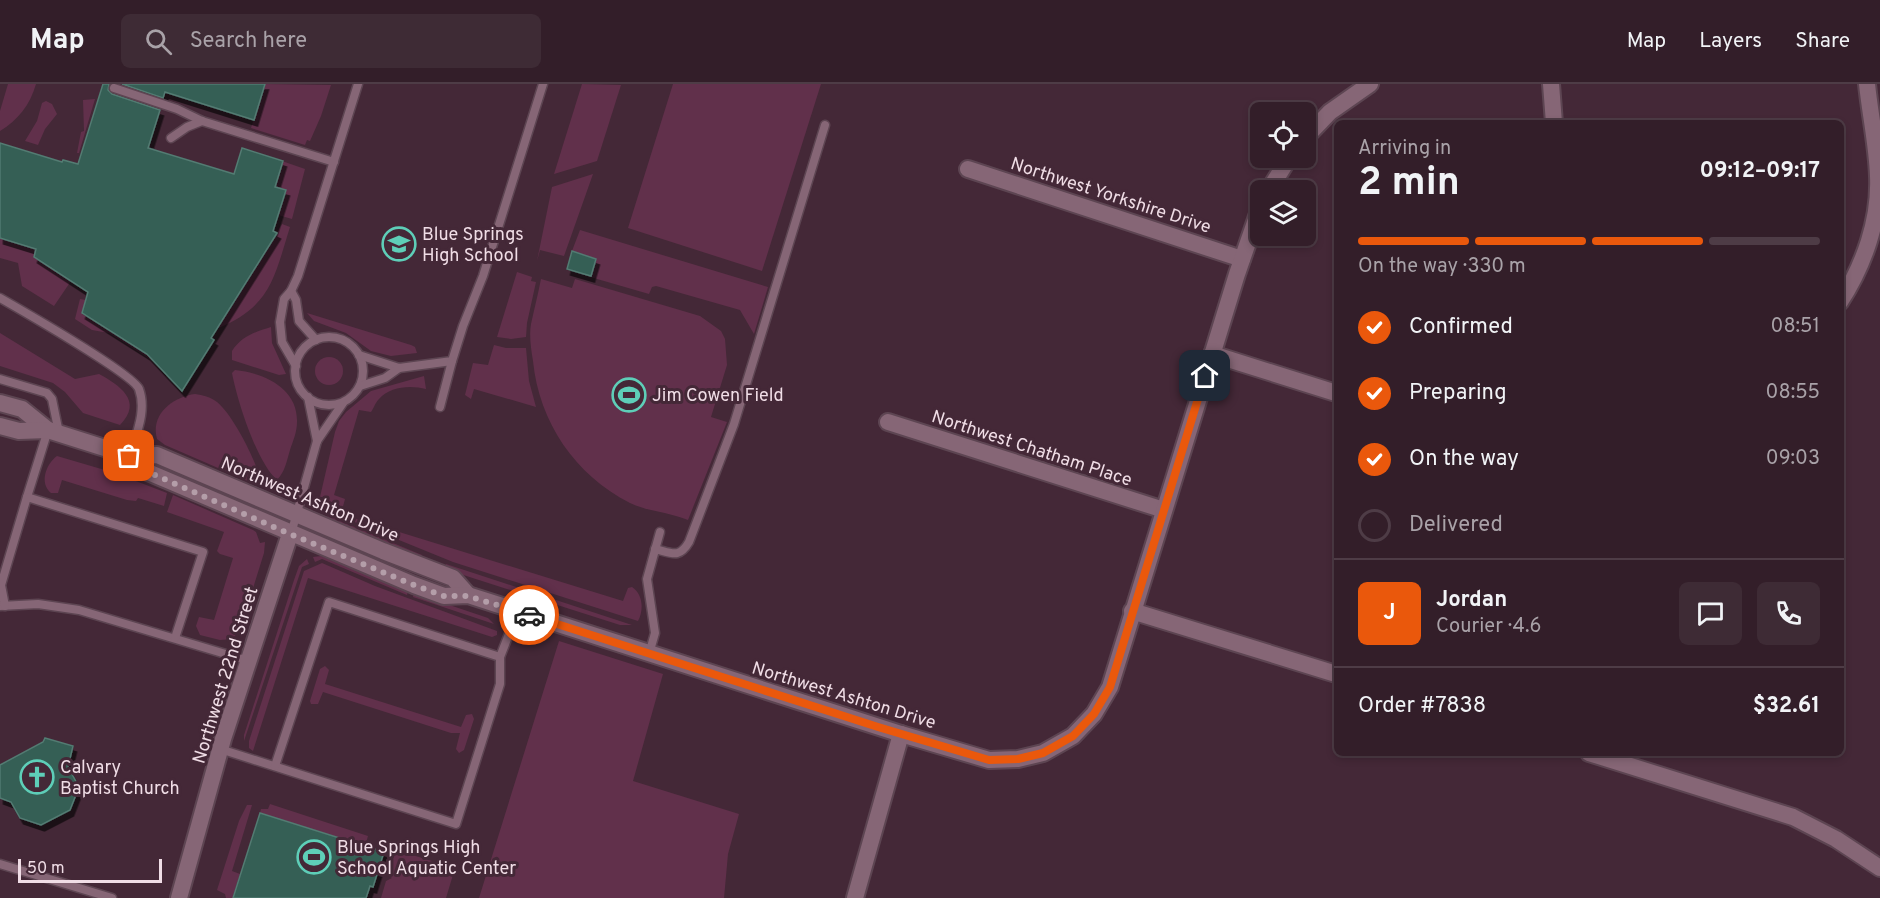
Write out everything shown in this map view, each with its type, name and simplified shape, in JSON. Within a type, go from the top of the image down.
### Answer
[{"type":"street","points":[[1316,127],[1330,112],[1370,84]]},
{"type":"street","points":[[1551,84],[1554,120]]},
{"type":"street","points":[[1844,296],[1854,281],[1864,254],[1876,207],[1878,176],[1867,84]]},
{"type":"street","name":"Northwest Yorkshire Drive","points":[[968,169],[1242,259]]},
{"type":"street","name":"Northwest Ashton Drive","points":[[129,456],[148,472],[290,534],[444,596],[468,596],[518,611],[989,760],[1018,759],[1043,753],[1073,736],[1094,714],[1110,687],[1250,236]]},
{"type":"street","points":[[1212,354],[1334,392]]},
{"type":"street","name":"Northwest Ashton Drive","points":[[0,403],[22,409],[53,432]]},
{"type":"street","name":"Northwest Chatham Place","points":[[888,423],[1164,510]]},
{"type":"street","name":"Northwest Ashton Drive","points":[[0,426],[18,431],[53,432],[129,456],[157,455],[453,578],[468,596]]},
{"type":"street","name":"Northwest 22nd Street","points":[[179,898],[220,749],[290,534]]},
{"type":"street","points":[[1132,611],[1334,673]]},
{"type":"street","points":[[855,898],[901,734]]},
{"type":"street","points":[[1599,756],[1793,817],[1836,839],[1880,868]]},
{"type":"lane","points":[[296,366],[282,342],[280,330],[283,301],[298,276],[358,84]]},
{"type":"lane","points":[[440,407],[463,326],[483,276],[543,84]]},
{"type":"lane","points":[[114,88],[177,109],[202,121],[334,162]]},
{"type":"lane","points":[[171,138],[187,127],[202,121]]},
{"type":"lane","points":[[655,549],[677,554],[684,551],[689,542],[734,423],[825,125]]},
{"type":"lane","points":[[291,291],[296,300],[299,321],[316,339]]},
{"type":"lane","points":[[0,298],[114,367],[138,386],[143,408],[129,456]]},
{"type":"lane","points":[[290,534],[317,441],[344,401],[356,392],[363,376],[363,365],[359,355],[353,347],[336,338],[316,339],[306,346],[299,355],[296,366],[298,383],[308,397],[317,441]]},
{"type":"lane","points":[[359,355],[399,369]]},
{"type":"lane","points":[[360,386],[385,378],[399,369],[452,361]]},
{"type":"lane","points":[[0,378],[47,393],[52,399],[53,432],[27,497],[1,585],[2,606],[38,604],[79,610],[249,661]]},
{"type":"lane","points":[[308,397],[326,404],[344,401]]},
{"type":"lane","points":[[27,497],[202,552],[175,638]]},
{"type":"lane","points":[[649,654],[655,633],[647,579],[660,532]]},
{"type":"lane","points":[[276,766],[329,602],[500,657]]},
{"type":"lane","points":[[220,749],[456,824],[500,684],[500,657],[518,611]]},
{"type":"lane","points":[[0,864],[112,898]]},
{"type":"shaded area","points":[[8,84],[36,84],[22,111],[0,131],[0,111]]},
{"type":"shaded area","points":[[265,84],[331,85],[321,116],[310,141],[307,140],[305,145],[251,128]]},
{"type":"shaded area","points":[[582,84],[621,85],[597,161],[554,174]]},
{"type":"shaded area","points":[[673,84],[821,84],[762,271],[628,228]]},
{"type":"shaded area","points":[[95,99],[79,153],[77,153],[81,132],[84,131],[83,100]]},
{"type":"shaded area","points":[[46,101],[52,104],[57,114],[45,129],[38,145],[25,141],[37,121],[42,103]]},
{"type":"shaded area","points":[[282,161],[305,169],[292,219],[278,215],[285,191],[275,187]]},
{"type":"shaded area","points":[[593,174],[564,256],[540,250],[537,261],[552,187]]},
{"type":"shaded area","points":[[282,224],[290,227],[268,289],[249,311],[216,329]]},
{"type":"shaded area","points":[[580,230],[768,287],[754,334],[740,310],[656,286],[652,287],[649,294],[573,272],[591,276],[596,259],[572,251]]},
{"type":"shaded area","points":[[0,238],[36,249],[34,257],[71,281],[54,306],[22,286],[18,263],[0,258]]},
{"type":"shaded area","points":[[517,272],[532,277],[531,281],[536,282],[526,337],[511,339],[497,337]]},
{"type":"shaded area","name":"Jim Cowen Field","points":[[541,279],[572,288],[575,279],[700,316],[721,331],[725,339],[727,365],[711,417],[727,422],[688,520],[637,506],[610,491],[592,478],[563,444],[543,405],[530,337]]},
{"type":"shaded area","points":[[80,299],[86,300],[82,314],[157,361],[156,363],[109,333],[92,330],[75,319]]},
{"type":"shaded area","points":[[307,313],[411,345],[415,347],[417,353],[391,356],[371,351],[346,333],[314,321]]},
{"type":"shaded area","points":[[271,327],[272,343],[286,374],[279,375],[232,360],[232,351],[240,342],[254,333]]},
{"type":"shaded area","points":[[0,333],[75,379],[99,374],[114,383],[129,401],[130,408],[127,416],[120,425],[83,413],[65,392],[53,383],[0,366]]},
{"type":"shaded area","points":[[494,345],[506,348],[526,348],[529,381],[536,407],[474,389],[471,399],[465,395],[473,363],[488,365]]},
{"type":"shaded area","points":[[329,357],[339,361],[343,371],[339,381],[329,385],[319,381],[315,371],[319,361]]},
{"type":"shaded area","points":[[235,370],[257,375],[277,384],[292,400],[296,410],[296,433],[285,466],[277,480],[255,446],[235,385],[232,373]]},
{"type":"shaded area","points":[[424,376],[426,389],[407,387],[395,389],[379,399],[371,412],[359,410],[334,495],[345,499],[341,514],[623,601],[628,588],[632,587],[636,590],[641,602],[638,621],[453,562],[340,516],[331,509],[325,497],[320,497],[335,432],[346,412],[371,391]]},
{"type":"shaded area","points":[[195,394],[206,396],[224,409],[250,453],[262,484],[255,484],[165,445],[157,439],[157,422],[165,408],[179,399]]},
{"type":"shaded area","points":[[57,456],[115,473],[167,493],[164,506],[138,498],[136,501],[127,500],[62,480],[58,493],[51,493],[45,484],[45,474]]},
{"type":"shaded area","points":[[173,495],[253,530],[260,543],[265,542],[264,553],[240,630],[232,639],[220,640],[200,635],[196,626],[199,617],[214,620],[233,558],[217,551],[224,532],[167,512]]},
{"type":"shaded area","points":[[322,504],[329,514],[340,521],[422,555],[420,560],[333,522]]},
{"type":"shaded area","points":[[321,556],[408,591],[407,595],[322,559],[315,562],[313,557]]},
{"type":"shaded area","points":[[307,559],[309,564],[302,567],[244,741],[294,580],[299,566]]},
{"type":"shaded area","points":[[322,563],[375,586],[497,631],[497,635],[492,637],[308,578],[253,751],[249,748],[249,741],[304,571]]},
{"type":"shaded area","points":[[446,564],[632,625],[620,625],[454,572],[445,569]]},
{"type":"shaded area","points":[[414,593],[488,618],[494,624],[413,597]]},
{"type":"shaded area","points":[[559,641],[663,674],[633,781],[739,814],[728,854],[724,898],[479,898]]},
{"type":"shaded area","points":[[325,666],[329,670],[325,684],[461,727],[466,715],[472,714],[474,719],[464,750],[459,753],[456,749],[460,733],[451,733],[323,692],[318,704],[311,704],[320,669]]},
{"type":"shaded area","points":[[270,804],[368,836],[365,846],[260,813],[261,809],[268,809]]},
{"type":"shaded area","points":[[247,805],[252,805],[232,871],[240,874],[233,896],[238,898],[226,898],[225,894],[217,890],[239,821]]},
{"type":"shaded area","points":[[396,850],[455,868],[446,898],[381,898],[386,881],[392,878],[388,875]]},
{"type":"building","points":[[103,84],[109,84],[108,90],[112,94],[160,110],[148,148],[234,174],[242,148],[283,161],[275,187],[286,190],[273,231],[277,233],[211,338],[214,340],[182,391],[147,354],[82,313],[88,292],[34,257],[36,249],[0,238],[0,143],[62,162],[63,160],[78,164]]},
{"type":"building","points":[[122,84],[265,84],[254,120],[165,92],[163,98]]},
{"type":"building","points":[[572,251],[596,259],[591,276],[567,269]]},
{"type":"building","name":"Calvary Baptist Church","points":[[45,738],[73,746],[68,767],[79,787],[70,810],[41,825],[20,818],[11,802],[0,798],[0,765],[43,742]]},
{"type":"building","name":"Blue Springs High School Aquatic Center","points":[[260,813],[384,852],[373,887],[370,886],[366,898],[233,898]]},
{"type":"way so far","points":[[129,456],[148,472],[394,578],[444,596],[468,596],[529,615]]},
{"type":"place","name":"Blue Springs High School","points":[[399,244]]},
{"type":"place","name":"Jim Cowen Field","points":[[629,395]]},
{"type":"place","name":"Calvary Baptist Church","points":[[37,777]]},
{"type":"place","name":"Blue Springs High School Aquatic Center","points":[[314,857]]},
{"type":"route","points":[[529,615],[878,727],[989,760],[1018,759],[1043,753],[1073,736],[1094,714],[1110,687],[1205,376]]}]
